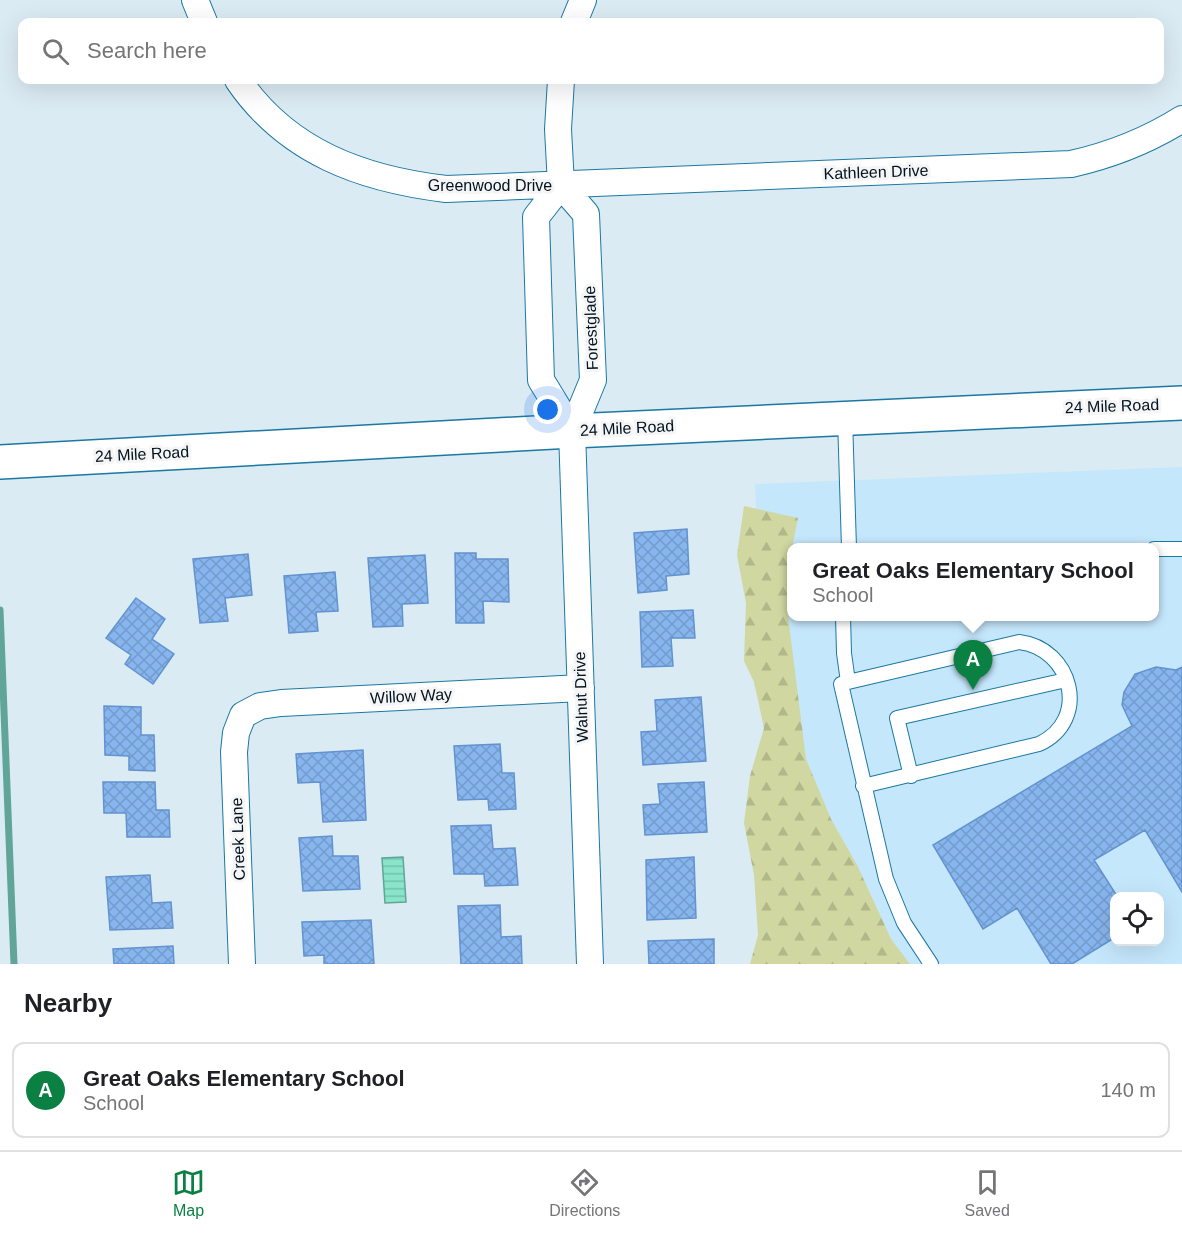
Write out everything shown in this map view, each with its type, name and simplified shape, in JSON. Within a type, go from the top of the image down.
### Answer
[{"type":"street","points":[[195,0],[202,18]]},
{"type":"street","points":[[576,18],[583,0]]},
{"type":"street","name":"Greenwood Drive","points":[[241,84],[256,106],[289,135],[325,156],[353,168],[413,185],[446,189],[561,185]]},
{"type":"street","points":[[561,84],[558,129],[561,185],[536,217],[541,380],[572,431]]},
{"type":"street","name":"Kathleen Drive","points":[[561,185],[1071,164],[1134,146],[1182,119]]},
{"type":"street","name":"Forestglade","points":[[561,185],[586,214],[593,380],[572,431]]},
{"type":"street","name":"24 Mile Road","points":[[0,462],[572,431],[1182,404]]},
{"type":"street","name":"Walnut Drive","points":[[572,431],[590,964]]},
{"type":"street","name":"Willow Way","points":[[243,715],[260,706],[281,703],[581,688]]},
{"type":"street","name":"Creek Lane","points":[[242,964],[234,752],[236,733],[243,715]]},
{"type":"lane","points":[[845,418],[849,543]]},
{"type":"lane","points":[[1159,549],[1182,549]]},
{"type":"lane","points":[[843,621],[848,682]]},
{"type":"lane","points":[[863,786],[1039,744],[1053,737],[1064,726],[1069,711],[1066,680],[1054,658],[1033,645],[1019,642],[840,684],[863,786],[886,879],[904,923],[931,964]]},
{"type":"lane","points":[[911,776],[897,718],[1066,680]]},
{"type":"shaded area","points":[[1182,467],[1182,964],[776,964],[755,484]]},
{"type":"shaded area","points":[[403,857],[406,902],[385,903],[382,858]]},
{"type":"green space","points":[[744,506],[798,518],[793,543],[787,543],[787,621],[806,759],[831,819],[858,867],[891,939],[910,964],[750,964],[758,935],[754,875],[744,823],[750,776],[764,728],[754,682],[744,661],[746,603],[737,555]]},
{"type":"building","points":[[687,529],[689,574],[666,576],[667,590],[638,593],[634,533]]},
{"type":"building","points":[[455,553],[476,553],[476,559],[508,559],[509,602],[483,601],[484,623],[456,623]]},
{"type":"building","points":[[248,554],[252,595],[225,598],[228,621],[200,623],[193,559]]},
{"type":"building","points":[[425,555],[428,603],[402,604],[403,626],[373,627],[368,558]]},
{"type":"building","points":[[335,572],[338,611],[316,612],[318,631],[289,633],[284,576]]},
{"type":"building","points":[[136,598],[165,619],[152,639],[174,654],[153,684],[125,664],[131,655],[106,638]]},
{"type":"building","points":[[693,610],[695,638],[671,638],[673,666],[642,667],[640,612]]},
{"type":"building","points":[[1156,667],[1176,670],[1182,667],[1182,892],[1145,830],[1094,860],[1114,892],[1110,892],[1110,940],[1072,964],[1051,964],[1017,908],[983,929],[933,845],[1132,726],[1122,705],[1124,692],[1135,674]]},
{"type":"building","points":[[701,697],[706,761],[643,765],[641,732],[657,731],[655,700]]},
{"type":"building","points":[[104,706],[141,707],[141,735],[154,735],[155,771],[129,770],[129,756],[105,755]]},
{"type":"building","points":[[500,744],[502,773],[514,773],[516,809],[489,810],[488,799],[458,800],[454,746]]},
{"type":"building","points":[[363,750],[366,820],[323,822],[320,782],[298,783],[296,754]]},
{"type":"building","points":[[103,782],[155,782],[156,810],[169,810],[170,837],[127,837],[126,813],[104,813]]},
{"type":"building","points":[[704,782],[707,832],[645,835],[643,805],[660,804],[658,784]]},
{"type":"building","points":[[491,825],[493,849],[515,848],[518,885],[485,886],[484,874],[454,874],[451,826]]},
{"type":"building","points":[[332,836],[333,856],[358,856],[360,889],[303,891],[299,838]]},
{"type":"building","points":[[694,857],[696,918],[647,920],[646,860]]},
{"type":"building","points":[[150,875],[152,903],[171,902],[173,928],[110,930],[106,877]]},
{"type":"building","points":[[500,905],[501,937],[521,936],[522,964],[461,964],[458,906]]},
{"type":"building","points":[[371,920],[374,964],[324,964],[324,955],[304,956],[302,922]]},
{"type":"building","points":[[714,939],[714,964],[649,964],[648,941]]},
{"type":"building","points":[[173,946],[174,964],[114,964],[113,949]]},
{"type":"waterway","points":[[0,610],[14,964]]},
{"type":"place","name":"Great Oaks Elementary School","points":[[973,690]]}]
